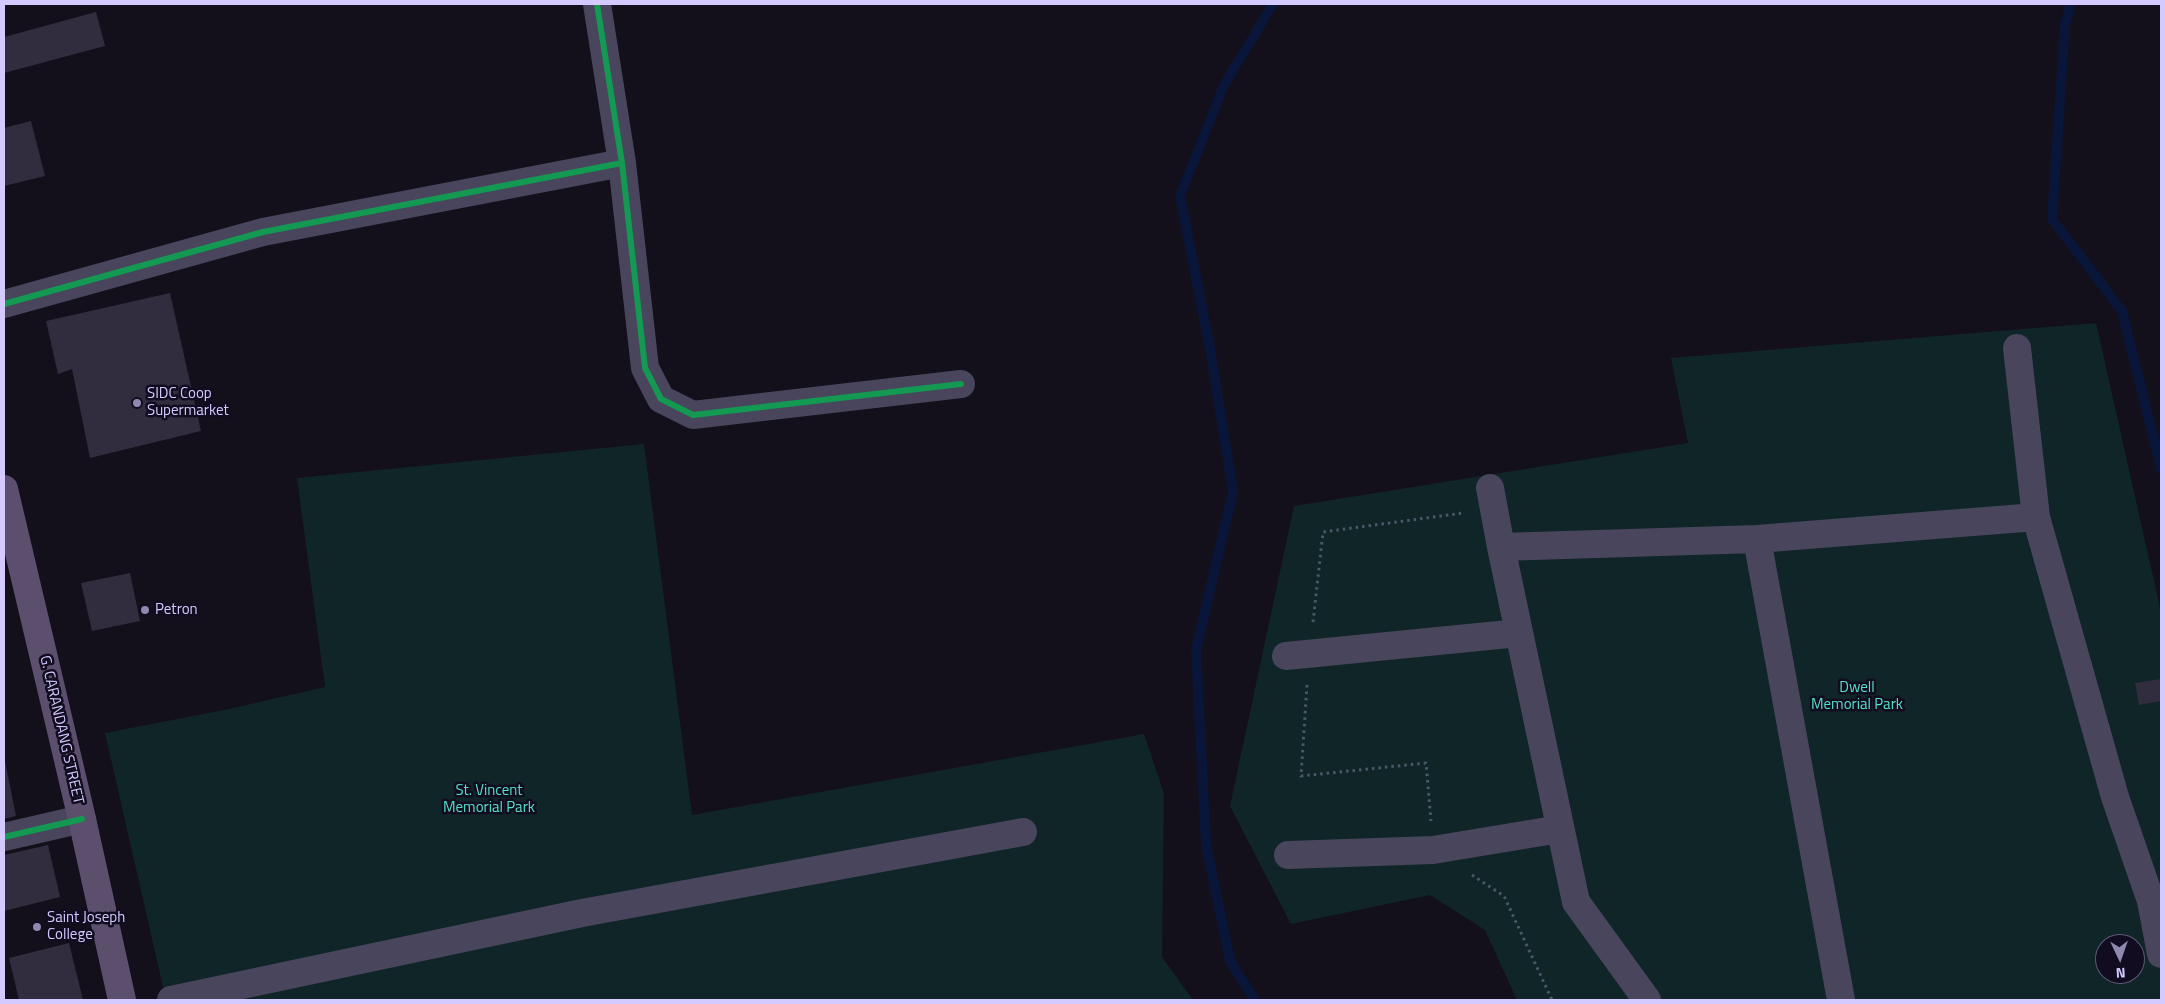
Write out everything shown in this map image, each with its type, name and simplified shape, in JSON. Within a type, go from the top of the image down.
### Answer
[{"type":"main road","name":"G. CARANDANG STREET","points":[[4,489],[82,819],[122,1000]]},
{"type":"street","points":[[596,4],[622,163],[645,368],[661,399],[694,415],[961,384]]},
{"type":"street","points":[[4,304],[263,232],[622,163]]},
{"type":"street","points":[[2016,348],[2036,517],[2115,797],[2151,901],[2161,954]]},
{"type":"street","points":[[1492,498],[1576,902],[1647,1000]]},
{"type":"street","points":[[1501,547],[1757,539],[2036,517]]},
{"type":"street","points":[[1757,539],[1840,1000]]},
{"type":"street","points":[[1297,655],[1519,633]]},
{"type":"street","points":[[4,837],[82,819]]},
{"type":"street","points":[[1288,855],[1433,850],[1560,829]]},
{"type":"street","points":[[171,1000],[582,913],[1023,832]]},
{"type":"path","points":[[1492,498],[1323,532],[1297,655],[1301,776],[1426,763],[1433,850],[1504,896],[1552,1000]]},
{"type":"green space","name":"Dwell Memorial Park","points":[[2096,323],[2161,612],[2161,1000],[1517,1000],[1485,930],[1430,895],[1291,924],[1230,806],[1294,506],[1688,443],[1671,358]]},
{"type":"green space","name":"St. Vincent Memorial Park","points":[[644,444],[692,815],[1144,734],[1164,794],[1162,957],[1193,1000],[166,1000],[105,733],[229,709],[325,687],[297,478]]},
{"type":"building","points":[[96,12],[105,46],[4,73],[4,37]]},
{"type":"building","points":[[31,121],[45,176],[4,186],[4,128]]},
{"type":"building","name":"SIDC Coop Supermarket","points":[[170,293],[201,431],[90,458],[72,369],[58,374],[46,321]]},
{"type":"building","points":[[130,573],[140,621],[92,631],[81,583]]},
{"type":"building","points":[[2161,679],[2161,701],[2139,705],[2135,683]]},
{"type":"building","points":[[4,762],[16,816],[4,819]]},
{"type":"building","points":[[48,845],[60,897],[4,911],[4,855]]},
{"type":"building","points":[[69,943],[83,1000],[19,1000],[9,958]]},
{"type":"waterway","points":[[1255,1000],[1230,961],[1206,844],[1196,650],[1233,491],[1210,349],[1180,196],[1224,85],[1273,4]]},
{"type":"waterway","points":[[2071,4],[2065,24],[2052,219],[2122,311],[2161,469]]},
{"type":"cycle path","points":[[597,4],[622,163],[645,368],[661,399],[693,415],[961,384]]},
{"type":"cycle path","points":[[4,304],[263,232],[622,163]]},
{"type":"cycle path","points":[[4,837],[82,819]]},
{"type":"place","name":"SIDC Coop Supermarket","points":[[137,403]]},
{"type":"place","name":"Petron","points":[[145,610]]},
{"type":"place","name":"Saint Joseph College","points":[[37,927]]}]
